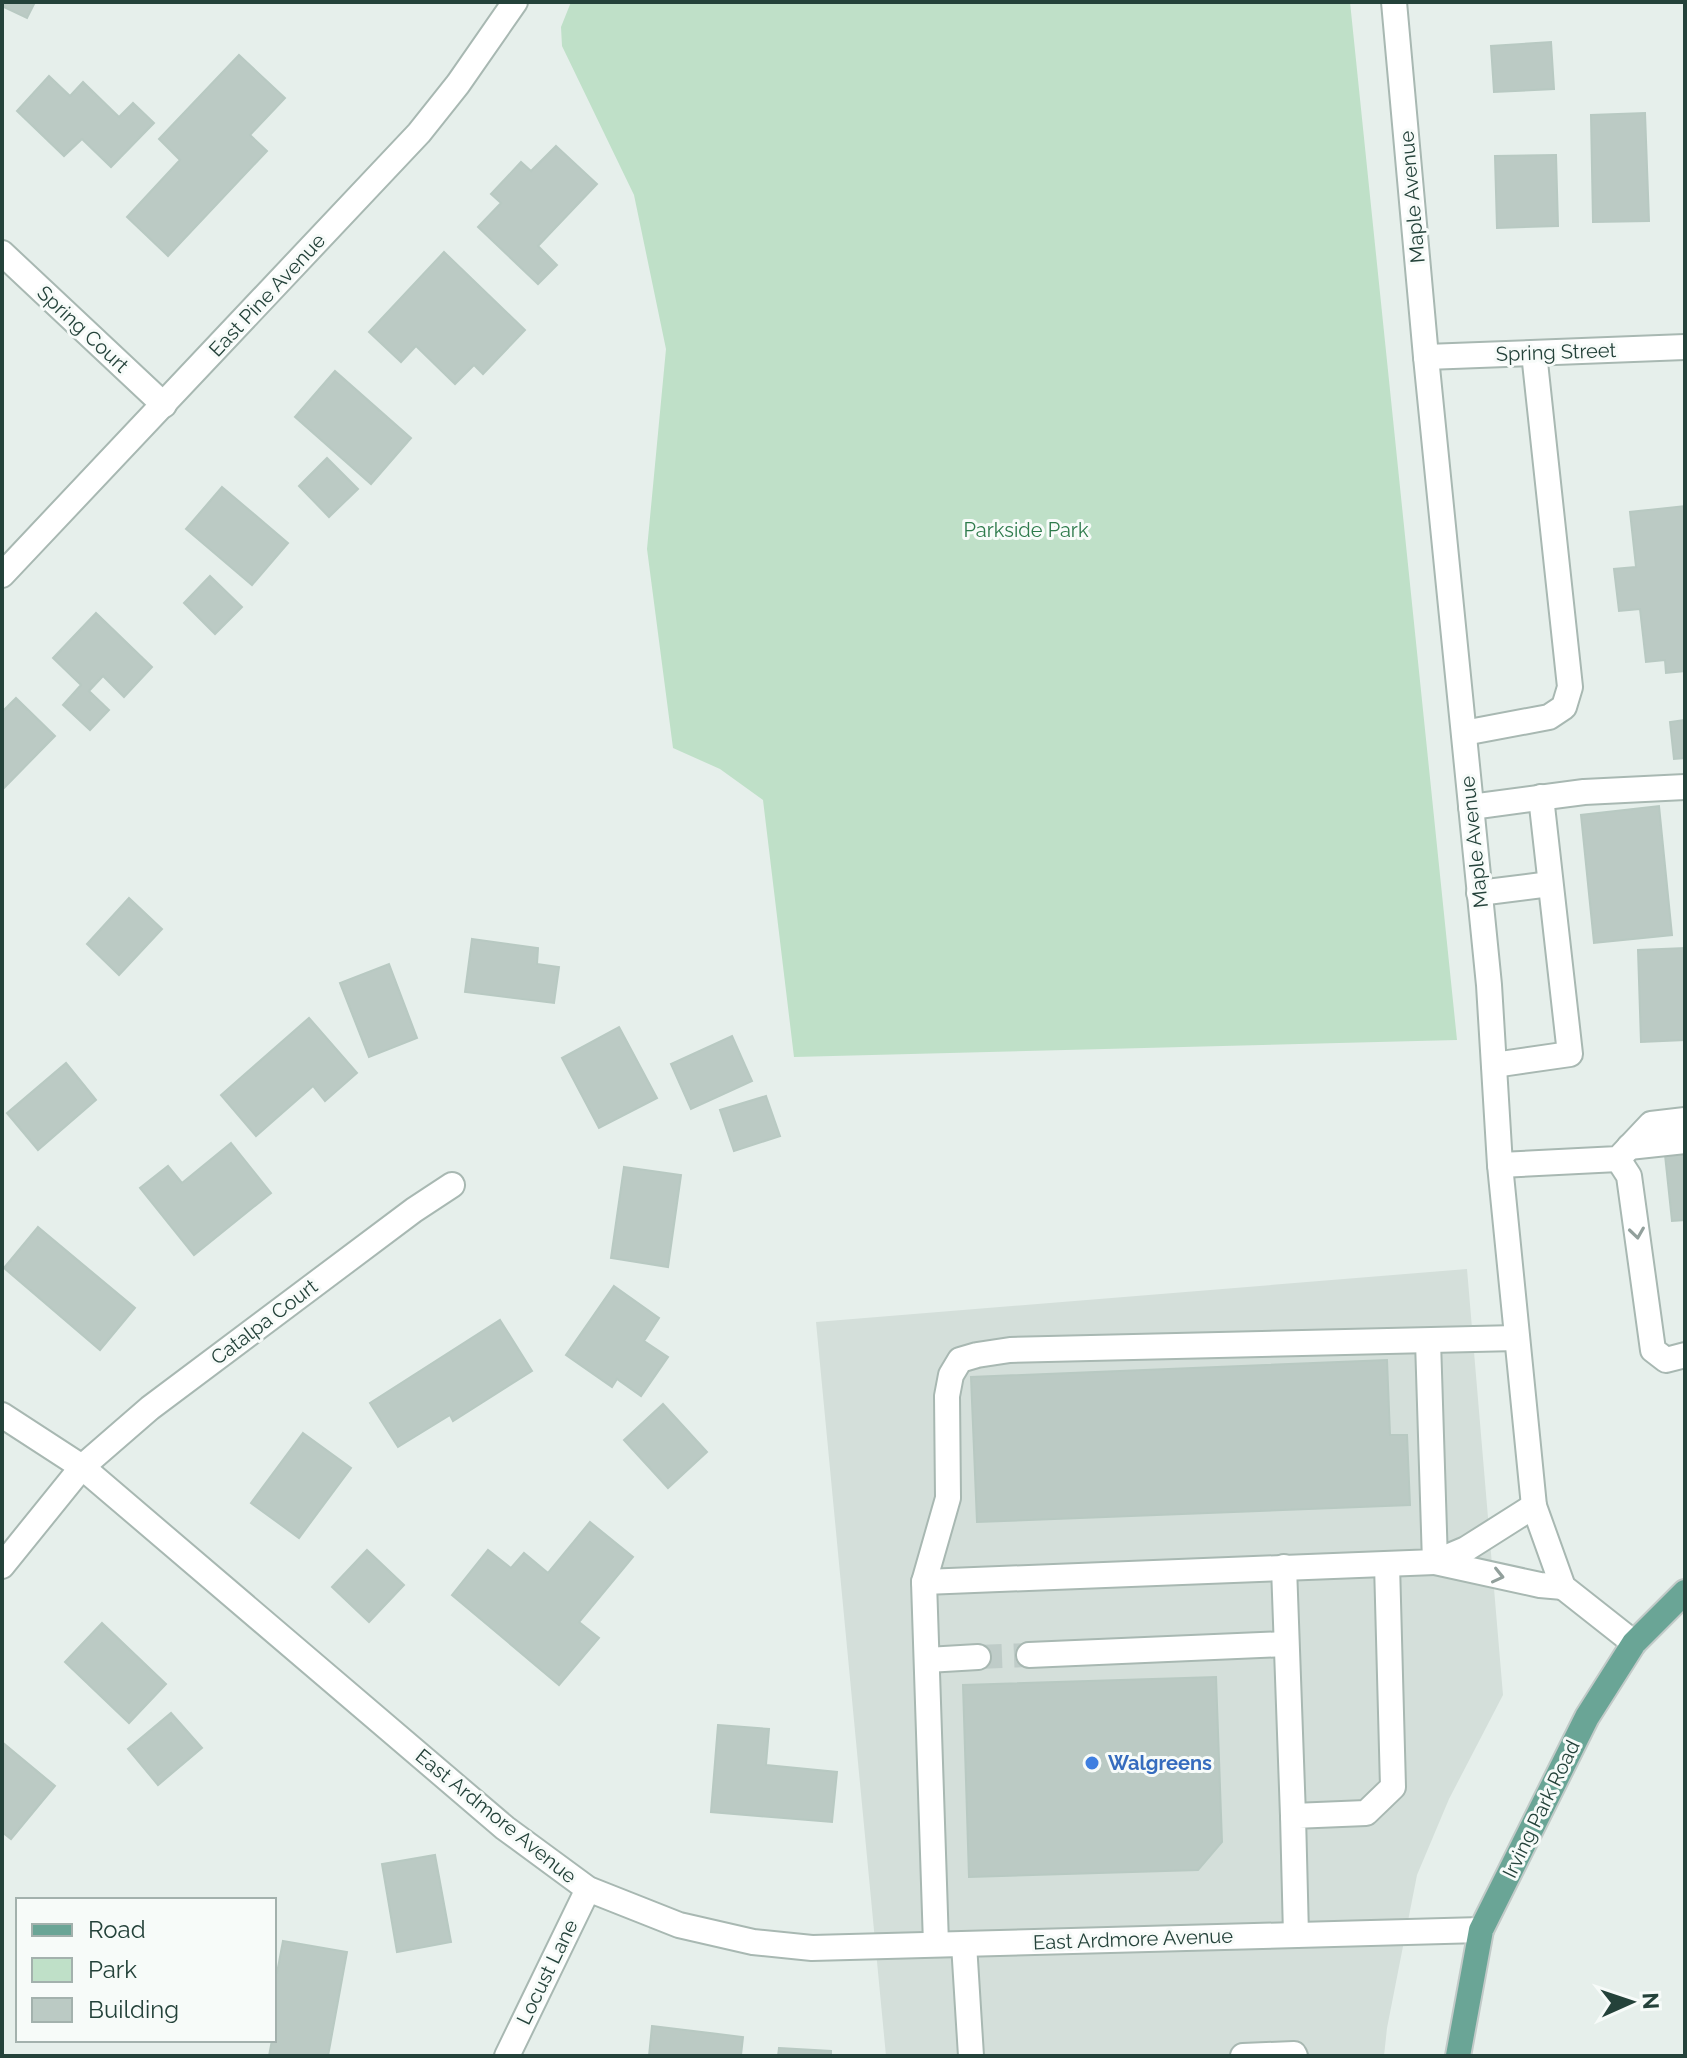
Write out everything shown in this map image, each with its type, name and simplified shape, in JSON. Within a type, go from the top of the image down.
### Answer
[{"type":"main road","name":"Irving Park Road","points":[[1458,2056],[1481,1930],[1587,1717],[1634,1643],[1685,1592]]},
{"type":"street","name":"East Pine Avenue","points":[[2,575],[419,133],[458,84],[515,2]]},
{"type":"street","name":"Maple Avenue","points":[[1394,2],[1489,985],[1500,1165],[1534,1506],[1563,1587]]},
{"type":"street","name":"Spring Court","points":[[2,253],[164,405]]},
{"type":"street","name":"Spring Street","points":[[1426,357],[1685,347]]},
{"type":"street","points":[[1464,733],[1549,717],[1564,707],[1570,687],[1534,353]]},
{"type":"street","points":[[1471,807],[1584,792],[1685,787]]},
{"type":"street","points":[[1494,1065],[1570,1054],[1541,797]]},
{"type":"street","points":[[1479,893],[1550,884]]},
{"type":"street","points":[[1624,1153],[1651,1124],[1685,1120]]},
{"type":"street","points":[[1500,1165],[1624,1153],[1685,1141]]},
{"type":"street","points":[[1624,1153],[1653,1350],[1666,1360],[1685,1355]]},
{"type":"street","name":"Catalpa Court","points":[[2,1566],[82,1467],[150,1408],[414,1210],[452,1185]]},
{"type":"street","points":[[936,1944],[924,1582],[948,1498],[947,1396],[951,1375],[960,1360],[1010,1350],[1517,1338]]},
{"type":"street","points":[[1428,1341],[1435,1562]]},
{"type":"street","name":"East Ardmore Avenue","points":[[2,1415],[82,1467],[505,1828],[588,1889],[679,1925],[753,1942],[812,1948],[1481,1930]]},
{"type":"street","points":[[1435,1562],[1466,1549],[1534,1506]]},
{"type":"street","points":[[924,1582],[1435,1562],[1540,1585],[1563,1587],[1634,1643]]},
{"type":"street","points":[[1293,1816],[1366,1813],[1393,1787],[1387,1564]]},
{"type":"street","points":[[1284,1567],[1296,1935]]},
{"type":"street","points":[[1029,1655],[1286,1644]]},
{"type":"street","points":[[927,1660],[978,1657]]},
{"type":"street","name":"Locust Lane","points":[[507,2056],[588,1889]]},
{"type":"street","points":[[964,1944],[971,2056]]},
{"type":"street","points":[[1243,2056],[1295,2056]]},
{"type":"shaded area","points":[[1467,1269],[1503,1695],[1449,1799],[1417,1875],[1384,2056],[886,2056],[816,1322]]},
{"type":"green space","name":"Parkside Park","points":[[571,2],[1350,2],[1457,1040],[794,1057],[763,800],[720,769],[673,748],[647,549],[666,349],[634,195],[562,46],[561,27]]},
{"type":"building","points":[[2,2],[35,2],[27,18],[2,6]]},
{"type":"building","points":[[1551,42],[1554,89],[1494,92],[1491,46]]},
{"type":"building","points":[[239,55],[285,98],[250,135],[267,151],[168,256],[127,217],[180,160],[159,139]]},
{"type":"building","points":[[49,76],[70,96],[83,82],[119,117],[133,103],[154,123],[111,167],[82,139],[64,156],[17,111]]},
{"type":"building","points":[[1645,113],[1649,221],[1593,222],[1591,115]]},
{"type":"building","points":[[556,146],[597,184],[538,246],[557,265],[538,284],[478,227],[501,203],[491,194],[521,162],[531,171]]},
{"type":"building","points":[[1556,155],[1558,226],[1497,228],[1495,156]]},
{"type":"building","points":[[444,252],[525,330],[483,374],[474,365],[455,384],[416,346],[401,362],[369,332]]},
{"type":"building","points":[[335,371],[411,438],[371,484],[295,417]]},
{"type":"building","points":[[327,458],[358,489],[329,517],[299,486]]},
{"type":"building","points":[[222,487],[288,543],[252,585],[186,529]]},
{"type":"building","points":[[1685,506],[1685,671],[1666,673],[1665,660],[1646,662],[1640,609],[1619,611],[1614,569],[1636,567],[1630,512]]},
{"type":"building","points":[[210,576],[242,607],[215,634],[184,603]]},
{"type":"building","points":[[96,613],[152,667],[124,697],[103,676],[89,691],[109,710],[90,730],[63,705],[81,685],[53,658]]},
{"type":"building","points":[[16,698],[55,736],[2,790],[2,712]]},
{"type":"building","points":[[1685,720],[1685,758],[1674,759],[1670,722]]},
{"type":"building","points":[[1659,806],[1672,935],[1594,943],[1581,815]]},
{"type":"building","points":[[129,898],[162,929],[119,975],[87,944]]},
{"type":"building","points":[[472,939],[538,948],[537,964],[559,967],[554,1003],[465,992]]},
{"type":"building","points":[[1685,948],[1685,1040],[1641,1042],[1638,950]]},
{"type":"building","points":[[389,964],[417,1038],[369,1057],[340,983]]},
{"type":"building","points":[[309,1018],[357,1073],[325,1101],[313,1086],[256,1136],[221,1095]]},
{"type":"building","points":[[619,1027],[657,1098],[599,1128],[562,1058]]},
{"type":"building","points":[[732,1036],[752,1081],[691,1109],[671,1064]]},
{"type":"building","points":[[66,1063],[96,1100],[38,1150],[7,1113]]},
{"type":"building","points":[[766,1096],[780,1136],[734,1151],[720,1110]]},
{"type":"building","points":[[231,1143],[271,1193],[194,1255],[140,1188],[168,1166],[182,1183]]},
{"type":"building","points":[[1685,1153],[1685,1220],[1672,1221],[1665,1155]]},
{"type":"building","points":[[624,1167],[681,1175],[668,1267],[611,1258]]},
{"type":"building","points":[[38,1227],[135,1308],[100,1350],[4,1268]]},
{"type":"building","points":[[614,1286],[659,1318],[644,1341],[668,1357],[641,1396],[617,1379],[612,1387],[566,1355]]},
{"type":"building","points":[[500,1320],[532,1371],[453,1421],[450,1415],[398,1447],[370,1403]]},
{"type":"building","points":[[1387,1360],[1390,1435],[1407,1435],[1410,1505],[977,1522],[971,1377]]},
{"type":"building","points":[[663,1404],[707,1452],[668,1488],[624,1440]]},
{"type":"building","points":[[303,1433],[351,1468],[299,1538],[251,1503]]},
{"type":"building","points":[[590,1522],[633,1557],[579,1622],[599,1638],[559,1685],[452,1595],[488,1550],[511,1568],[524,1553],[548,1573]]},
{"type":"building","points":[[367,1550],[404,1585],[369,1622],[332,1587]]},
{"type":"building","points":[[102,1623],[166,1684],[129,1723],[65,1662]]},
{"type":"building","name":"Walgreens","points":[[1216,1677],[1222,1842],[1198,1870],[969,1877],[963,1685]]},
{"type":"building","points":[[171,1713],[202,1748],[158,1785],[128,1749]]},
{"type":"building","points":[[718,1725],[769,1729],[766,1765],[837,1772],[832,1822],[711,1812]]},
{"type":"building","points":[[2,1742],[55,1786],[11,1839],[2,1832]]},
{"type":"building","points":[[435,1855],[451,1942],[397,1952],[382,1864]]},
{"type":"building","points":[[283,1941],[347,1952],[328,2056],[269,2056],[272,2042],[276,2042],[277,1973]]},
{"type":"building","points":[[652,2026],[743,2037],[741,2055],[750,2056],[649,2056]]},
{"type":"building","points":[[779,2048],[831,2051],[831,2056],[778,2056]]},
{"type":"tunnel","points":[[978,1657],[1029,1655]]},
{"type":"place","name":"Walgreens","points":[[1092,1763]]}]
